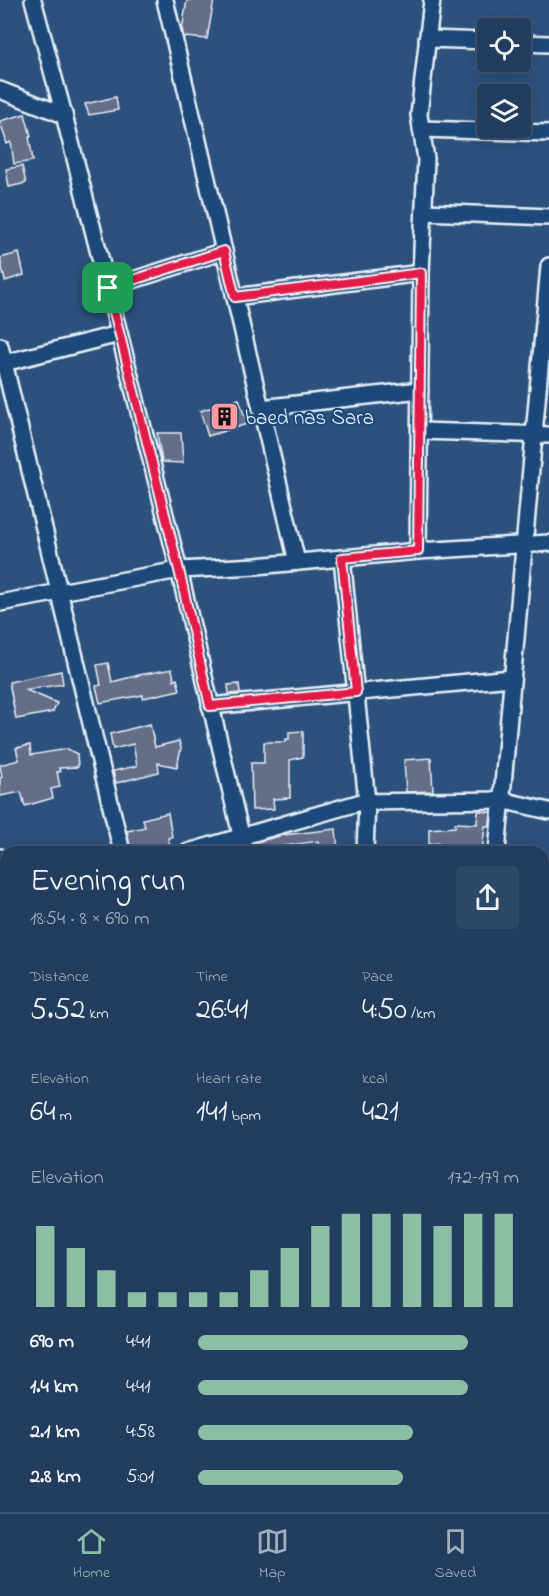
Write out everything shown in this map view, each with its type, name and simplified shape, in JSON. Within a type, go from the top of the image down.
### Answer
[{"type":"street","points":[[34,0],[179,570],[244,846]]},
{"type":"street","points":[[165,0],[297,562]]},
{"type":"street","points":[[418,551],[421,273],[426,159],[419,115],[432,0]]},
{"type":"street","points":[[427,39],[477,41]]},
{"type":"street","points":[[531,43],[549,44]]},
{"type":"street","points":[[0,90],[64,115]]},
{"type":"street","points":[[422,129],[549,133]]},
{"type":"street","points":[[424,212],[549,217]]},
{"type":"street","points":[[108,288],[224,251]]},
{"type":"street","points":[[497,846],[524,543],[542,435],[549,266]]},
{"type":"street","points":[[235,297],[421,273]]},
{"type":"street","points":[[4,363],[119,334]]},
{"type":"street","points":[[0,346],[121,846]]},
{"type":"street","points":[[261,408],[420,390]]},
{"type":"street","points":[[420,431],[542,435]]},
{"type":"street","points":[[0,603],[179,570],[524,543],[549,543]]},
{"type":"street","points":[[342,558],[367,802],[365,846]]},
{"type":"street","points":[[210,706],[512,678]]},
{"type":"street","points":[[208,846],[367,802],[501,800],[549,811]]},
{"type":"building","points":[[187,0],[214,0],[207,39],[184,37],[182,29]]},
{"type":"building","points":[[116,97],[118,110],[89,115],[85,104]]},
{"type":"building","points":[[25,114],[31,136],[29,137],[33,161],[14,164],[11,142],[7,144],[0,121]]},
{"type":"building","points":[[22,166],[26,183],[9,187],[6,169]]},
{"type":"building","points":[[19,253],[24,275],[5,281],[0,258]]},
{"type":"building","name":"baed nas Sara","points":[[239,399],[247,424],[208,436],[200,411]]},
{"type":"building","points":[[157,433],[181,433],[183,463],[162,462]]},
{"type":"building","points":[[108,663],[112,682],[172,669],[174,680],[177,679],[180,690],[143,698],[143,695],[100,703],[96,686],[101,685],[97,665]]},
{"type":"building","points":[[61,671],[63,684],[26,690],[57,703],[53,712],[16,719],[9,682]]},
{"type":"building","points":[[239,684],[240,693],[229,694],[228,685]]},
{"type":"building","points":[[150,724],[155,747],[179,741],[181,748],[177,767],[158,763],[159,772],[116,783],[113,771],[137,766],[133,744],[113,749],[110,734]]},
{"type":"building","points":[[303,731],[303,757],[290,760],[290,798],[273,799],[274,809],[252,810],[251,763],[264,763],[264,742],[286,742],[286,739],[289,739],[289,732]]},
{"type":"building","points":[[30,745],[31,755],[68,749],[77,754],[78,767],[59,768],[60,772],[57,772],[60,787],[51,789],[53,798],[25,806],[21,792],[0,796],[0,778],[2,777],[0,765],[19,760],[16,748]]},
{"type":"building","points":[[431,758],[433,791],[406,792],[404,760]]},
{"type":"building","points":[[478,811],[491,812],[490,826],[485,826],[483,846],[429,844],[429,829],[455,827],[455,823],[477,824]]},
{"type":"building","points":[[168,813],[172,837],[168,838],[170,846],[130,846],[127,831],[145,827],[143,819]]},
{"type":"building","points":[[336,829],[337,846],[318,846],[318,841],[284,846],[258,846],[257,842],[283,835]]},
{"type":"place","name":"baed nas Sara","points":[[224,417]]},
{"type":"route","points":[[224,251],[235,297],[421,273],[418,551],[342,558],[356,692],[210,706],[179,570],[108,288],[224,251]]}]
